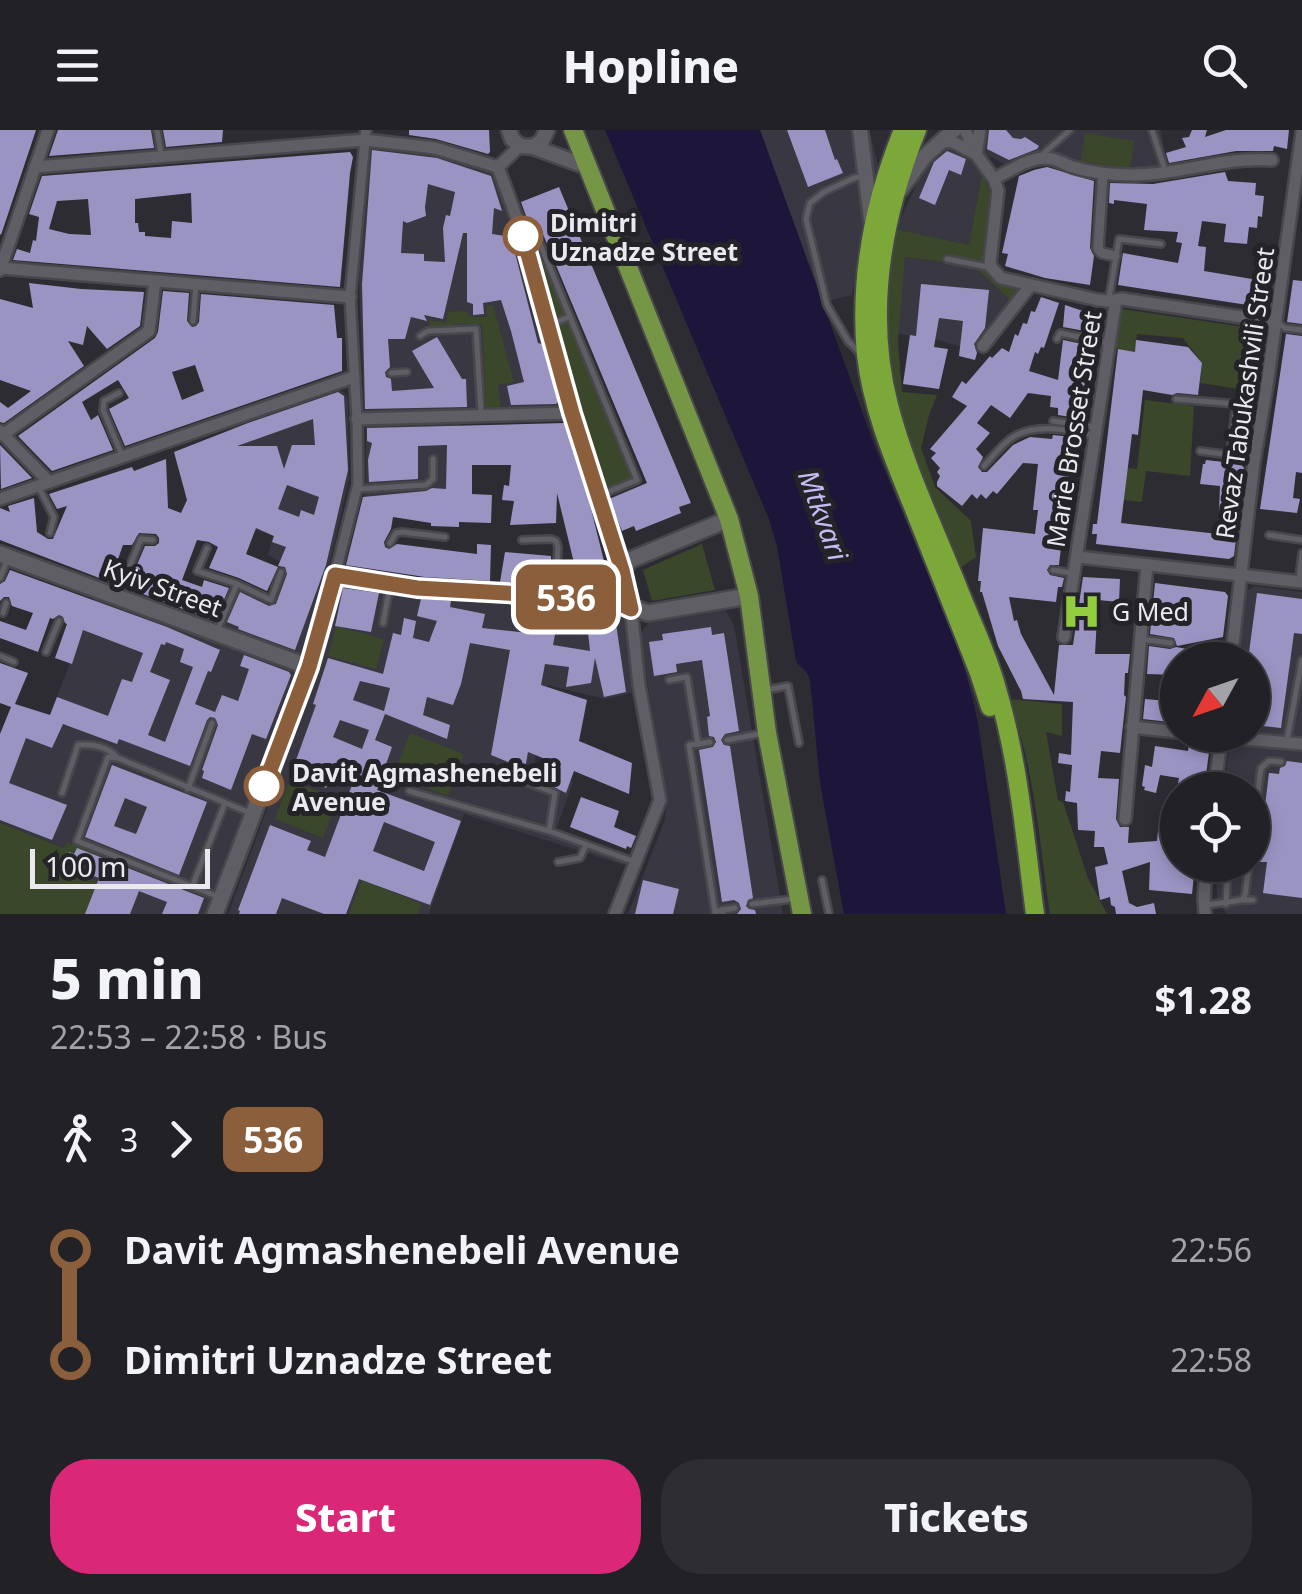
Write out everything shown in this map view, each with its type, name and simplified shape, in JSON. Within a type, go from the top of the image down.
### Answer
[{"type":"highway","points":[[903,130],[872,230],[866,281],[867,358],[884,430],[987,695],[1024,914]]},
{"type":"highway","points":[[917,130],[883,244],[878,341],[884,385],[898,433],[998,690],[1015,771],[1035,914]]},
{"type":"main road","points":[[573,130],[729,520],[749,596],[767,733],[800,906]]},
{"type":"main road","points":[[611,601],[630,560],[729,520]]},
{"type":"main road","name":"Kyiv Street","points":[[11,561],[71,586],[117,597],[309,667]]},
{"type":"main road","points":[[218,906],[309,667],[335,575],[555,591],[611,601],[640,612],[749,596]]},
{"type":"main road","points":[[623,575],[631,609]]},
{"type":"street","points":[[48,130],[0,269],[350,297]]},
{"type":"street","points":[[509,130],[512,138],[527,146],[588,167]]},
{"type":"street","points":[[498,167],[542,140],[546,130]]},
{"type":"street","points":[[860,130],[872,230]]},
{"type":"street","points":[[896,195],[925,156],[954,130]]},
{"type":"street","points":[[966,130],[998,191],[991,267]]},
{"type":"street","points":[[976,154],[980,130]]},
{"type":"street","name":"Revaz Tabukashvili Street","points":[[1234,642],[1254,462],[1275,322],[1296,222],[1302,132]]},
{"type":"street","points":[[35,167],[161,158],[366,135],[435,148],[498,167]]},
{"type":"street","points":[[335,575],[356,489],[359,376],[350,297],[366,135]]},
{"type":"street","points":[[941,142],[953,142],[976,154]]},
{"type":"street","points":[[994,178],[1039,158],[1053,158],[1072,167],[1103,173],[1136,175],[1254,158],[1272,160]]},
{"type":"street","points":[[498,167],[523,236],[572,413],[623,575]]},
{"type":"street","points":[[1103,173],[1098,250],[1115,256]]},
{"type":"street","name":"Marie Brosset Street","points":[[991,267],[1001,278],[1112,301],[1115,326],[1109,342],[1064,638]]},
{"type":"street","points":[[44,484],[2,433],[149,331],[155,281]]},
{"type":"street","points":[[982,346],[1030,286]]},
{"type":"street","points":[[1112,301],[1122,299],[1275,322]]},
{"type":"street","points":[[0,499],[359,376]]},
{"type":"street","points":[[357,419],[572,413]]},
{"type":"street","points":[[1078,556],[1300,582]]},
{"type":"street","points":[[1124,819],[1147,564]]},
{"type":"street","points":[[615,914],[660,800],[639,684],[631,609]]},
{"type":"street","points":[[1132,727],[1160,730]]},
{"type":"street","points":[[1270,741],[1302,744]]},
{"type":"street","points":[[1204,911],[1205,882]]},
{"type":"lane","points":[[157,130],[161,158]]},
{"type":"lane","points":[[1039,158],[1070,130]]},
{"type":"lane","points":[[1150,131],[1166,172]]},
{"type":"lane","points":[[867,176],[824,192],[810,202],[806,219],[826,305],[848,341],[867,358]]},
{"type":"lane","points":[[536,234],[636,480],[597,496]]},
{"type":"lane","points":[[1112,301],[1119,239],[1161,244]]},
{"type":"lane","points":[[947,259],[991,267]]},
{"type":"lane","points":[[193,321],[196,284]]},
{"type":"lane","points":[[548,324],[569,317]]},
{"type":"lane","points":[[1275,322],[1302,330]]},
{"type":"lane","points":[[420,336],[428,331],[476,330],[481,416]]},
{"type":"lane","points":[[1057,338],[1060,333],[1109,342]]},
{"type":"lane","points":[[391,373],[406,372]]},
{"type":"lane","points":[[1212,402],[1214,389]]},
{"type":"lane","points":[[119,392],[104,401],[102,410],[122,456]]},
{"type":"lane","points":[[1176,399],[1236,404],[1230,454]]},
{"type":"lane","points":[[1053,421],[1096,431]]},
{"type":"lane","points":[[984,466],[1018,434],[1096,431]]},
{"type":"lane","points":[[1200,451],[1248,457],[1254,462]]},
{"type":"lane","points":[[356,489],[426,485],[433,479],[433,459]]},
{"type":"lane","points":[[44,484],[54,518],[50,533]]},
{"type":"lane","points":[[390,543],[392,537],[402,532],[444,537]]},
{"type":"lane","points":[[1269,535],[1302,540]]},
{"type":"lane","points":[[117,597],[140,539],[153,540]]},
{"type":"lane","points":[[522,540],[556,542],[557,565]]},
{"type":"lane","points":[[207,548],[197,571],[272,600],[281,572]]},
{"type":"lane","points":[[1300,582],[1302,553]]},
{"type":"lane","points":[[0,578],[11,561]]},
{"type":"lane","points":[[1053,570],[1074,573]]},
{"type":"lane","points":[[383,623],[384,580]]},
{"type":"lane","points":[[216,633],[237,584]]},
{"type":"lane","points":[[3,612],[6,603]]},
{"type":"lane","points":[[46,652],[59,621]]},
{"type":"lane","points":[[1142,632],[1171,642]]},
{"type":"lane","points":[[0,656],[14,662]]},
{"type":"lane","points":[[1287,743],[1302,660]]},
{"type":"lane","points":[[669,680],[688,677],[698,744]]},
{"type":"lane","points":[[762,690],[788,686],[799,744]]},
{"type":"lane","points":[[188,789],[212,723]]},
{"type":"lane","points":[[728,740],[767,733]]},
{"type":"lane","points":[[710,742],[689,746],[716,912],[735,908]]},
{"type":"lane","points":[[62,792],[78,745],[94,744],[253,815]]},
{"type":"lane","points":[[118,758],[108,758],[77,841],[192,887],[218,906]]},
{"type":"lane","points":[[1262,772],[1269,761],[1281,762]]},
{"type":"lane","points":[[507,775],[555,793],[549,832]]},
{"type":"lane","points":[[409,792],[549,832],[635,862]]},
{"type":"lane","points":[[192,887],[225,803]]},
{"type":"lane","points":[[558,862],[580,858],[586,845]]},
{"type":"lane","points":[[822,880],[829,914]]},
{"type":"lane","points":[[1226,904],[1227,882]]},
{"type":"lane","points":[[1242,900],[1247,882]]},
{"type":"lane","points":[[1204,911],[1253,900]]},
{"type":"lane","points":[[752,904],[800,906]]},
{"type":"shaded area","points":[[760,130],[869,130],[878,165],[852,295],[823,302]]},
{"type":"shaded area","points":[[984,130],[1161,130],[1166,162],[1158,168],[1105,170],[1063,160],[1042,147],[1012,168],[983,153],[980,146]]},
{"type":"shaded area","points":[[944,144],[975,159],[982,173],[969,245],[896,229],[931,153]]},
{"type":"shaded area","points":[[371,145],[421,152],[493,171],[499,177],[563,404],[559,409],[364,414],[359,279]],"holes":[[[488,317],[514,382],[498,384],[486,408],[483,324],[454,324],[430,320]]]},
{"type":"shaded area","points":[[905,257],[973,266],[1010,300],[977,352],[935,339],[898,334]]},
{"type":"shaded area","points":[[338,390],[348,399],[349,479],[326,580],[303,654],[296,657],[218,628],[237,584],[269,598],[282,563],[268,555],[273,536],[228,520],[232,428]]},
{"type":"shaded area","points":[[460,422],[461,511],[389,507],[372,575],[345,570],[366,490],[366,423]]},
{"type":"shaded area","points":[[340,582],[607,605],[620,610],[625,618],[632,693],[605,699],[547,685],[534,765],[573,782],[556,830],[631,858],[627,866],[464,814],[429,914],[228,914],[307,702]]},
{"type":"shaded area","points":[[1255,586],[1302,592],[1302,737],[1270,734],[1270,642],[1240,642],[1246,591]]},
{"type":"shaded area","points":[[96,595],[294,669],[297,674],[205,914],[97,914],[90,879],[67,843],[65,848],[0,823],[0,781],[28,717],[49,718]]},
{"type":"shaded area","points":[[725,610],[734,625],[783,914],[628,914],[665,820],[667,801],[640,637],[650,622]]},
{"type":"shaded area","points":[[1270,746],[1302,750],[1302,914],[1227,914],[1217,902],[1216,882],[1270,882],[1270,772],[1226,772],[1229,752],[1270,752]]},
{"type":"green space","points":[[1085,133],[1134,141],[1130,169],[1081,161]]},
{"type":"green space","points":[[982,173],[994,202],[991,270],[1022,288],[1010,300],[973,266],[905,257],[898,342],[902,392],[937,395],[921,448],[935,487],[971,521],[976,557],[957,570],[894,397],[886,354],[884,286],[896,229],[969,245]]},
{"type":"green space","points":[[537,231],[640,482],[603,497],[526,233]]},
{"type":"green space","points":[[493,305],[514,382],[498,385],[501,408],[486,408],[482,324],[455,324],[454,335],[431,335],[429,320],[446,322],[448,312],[467,311],[469,316],[487,317],[487,306]]},
{"type":"green space","points":[[1122,309],[1264,330],[1247,444],[1236,439],[1246,440],[1252,391],[1200,383],[1202,363],[1183,338],[1137,334],[1135,352],[1115,348]]},
{"type":"green space","points":[[1145,400],[1194,406],[1190,476],[1146,471],[1142,502],[1123,500],[1127,468],[1137,469]]},
{"type":"green space","points":[[702,544],[715,590],[652,601],[643,570]]},
{"type":"green space","points":[[336,626],[384,639],[376,669],[328,656]]},
{"type":"green space","points":[[1008,699],[1062,704],[1062,736],[1046,732],[1058,800],[1063,802],[1088,878],[1107,914],[1050,914],[1030,776]]},
{"type":"green space","points":[[410,733],[464,754],[448,796],[394,775]]},
{"type":"green space","points":[[290,780],[338,799],[323,838],[275,819]]},
{"type":"green space","points":[[0,823],[64,848],[67,842],[99,855],[90,879],[108,887],[97,914],[0,914]]},
{"type":"green space","points":[[362,880],[422,904],[418,914],[349,914]]},
{"type":"water","name":"Mtkvari","points":[[605,130],[760,130],[875,447],[964,667],[978,723],[1006,914],[844,914],[820,783],[810,679],[796,661],[769,519]]},
{"type":"building","points":[[0,130],[36,130],[1,235],[0,234]]},
{"type":"building","points":[[58,130],[151,130],[154,148],[49,156]]},
{"type":"building","points":[[163,130],[223,130],[222,142],[166,147]]},
{"type":"building","points":[[409,130],[489,130],[490,152],[409,135]]},
{"type":"building","points":[[787,130],[825,130],[843,173],[808,187]]},
{"type":"building","points":[[989,130],[1006,130],[1013,138],[1025,137],[1039,146],[1009,160],[987,149]]},
{"type":"building","points":[[1192,130],[1207,130],[1205,137],[1226,130],[1289,130],[1287,149],[1274,146],[1273,151],[1236,151],[1169,163],[1166,153],[1186,147],[1182,138],[1189,137]]},
{"type":"building","points":[[372,150],[437,158],[491,176],[502,211],[494,208],[492,234],[511,237],[538,343],[542,344],[559,401],[511,405],[507,386],[524,382],[511,331],[501,300],[483,303],[484,314],[473,315],[473,304],[467,302],[467,233],[463,233],[443,319],[411,317],[405,339],[388,339],[390,367],[385,372],[391,379],[392,391],[434,388],[412,351],[437,337],[462,379],[466,379],[467,407],[365,409],[362,284]],"holes":[[[428,184],[455,192],[443,228],[445,262],[424,261],[424,254],[401,253],[403,221],[426,216]]]},
{"type":"building","points":[[947,151],[966,159],[961,175],[949,170],[935,205],[919,198],[934,162]]},
{"type":"building","points":[[350,152],[353,157],[340,287],[13,260],[17,249],[30,253],[33,240],[36,241],[39,217],[29,214],[42,176]],"holes":[[[191,193],[192,223],[172,221],[171,238],[139,232],[135,199]],[[88,199],[91,235],[49,229],[57,201]]]},
{"type":"building","points":[[1047,167],[1094,181],[1090,285],[1005,266],[1008,254],[1002,253],[1019,176]]},
{"type":"building","points":[[1225,172],[1228,181],[1256,183],[1255,195],[1264,196],[1262,217],[1258,216],[1257,228],[1249,227],[1247,244],[1224,242],[1226,224],[1202,221],[1198,246],[1206,247],[1204,271],[1270,282],[1267,308],[1118,285],[1123,253],[1178,263],[1182,243],[1176,242],[1178,232],[1144,230],[1147,204],[1114,200],[1114,204],[1109,203],[1110,183],[1153,184]]},
{"type":"building","points":[[559,187],[691,503],[679,507],[681,513],[636,531],[634,526],[622,531],[609,499],[647,483],[540,227],[531,230],[521,202]]},
{"type":"building","points":[[1293,280],[1302,281],[1302,324],[1287,322]]},
{"type":"building","points":[[29,283],[144,292],[140,326],[107,349],[87,326],[83,345],[68,341],[84,366],[4,423],[0,422],[0,402],[8,408],[31,391],[0,380],[0,299],[33,308]]},
{"type":"building","points":[[921,284],[989,290],[985,328],[974,344],[975,360],[959,356],[963,321],[939,318],[934,347],[948,349],[939,389],[903,384],[910,335],[916,336]]},
{"type":"building","points":[[163,291],[189,293],[187,321],[192,327],[199,322],[201,294],[334,305],[337,338],[342,338],[342,371],[125,446],[109,409],[129,398],[118,380],[82,402],[91,420],[98,415],[113,450],[52,471],[18,436],[155,338]],"holes":[[[195,365],[204,391],[182,400],[172,372]]]},
{"type":"building","points":[[1041,297],[1059,303],[1044,348],[1038,354],[1035,352],[1029,371],[1058,380],[1063,340],[1092,346],[1084,419],[1058,415],[1058,408],[1050,407],[1051,396],[1028,393],[1010,418],[991,405],[977,423],[990,433],[976,449],[983,457],[978,467],[987,472],[1013,445],[1030,437],[1052,439],[1053,435],[1073,441],[1059,565],[1050,565],[1047,570],[1050,575],[1064,578],[1056,602],[1009,597],[1014,621],[1017,620],[1054,695],[1059,645],[1073,645],[1083,577],[1120,579],[1119,602],[1098,600],[1095,654],[1130,654],[1125,673],[1120,753],[1101,751],[1098,778],[1119,779],[1116,819],[1120,827],[1129,827],[1128,843],[1157,841],[1160,821],[1160,882],[1193,882],[1192,894],[1149,890],[1150,862],[1122,871],[1129,903],[1137,907],[1154,903],[1156,914],[1116,914],[1110,897],[1100,900],[1095,867],[1108,864],[1104,847],[1094,847],[1095,831],[1078,830],[1077,803],[1065,801],[1066,791],[1070,792],[1072,765],[1058,763],[1059,753],[1071,755],[1073,702],[1023,699],[998,646],[980,592],[983,528],[1035,534],[1038,510],[1033,510],[1038,464],[1023,463],[997,494],[993,491],[986,499],[981,494],[977,499],[972,494],[962,506],[937,486],[940,468],[931,458],[936,453],[930,449],[967,406],[952,397],[962,381],[966,384],[1002,348],[1009,352],[1015,334],[1018,336],[1023,323],[1027,324],[1031,311],[1035,312]]},
{"type":"building","points":[[1065,305],[1101,317],[1096,333],[1063,327]]},
{"type":"building","points":[[1286,334],[1302,336],[1302,473],[1296,472],[1293,498],[1300,499],[1297,513],[1260,509]]},
{"type":"building","points":[[1136,340],[1188,347],[1202,363],[1198,395],[1143,390],[1138,435],[1132,434],[1121,523],[1218,534],[1220,486],[1200,484],[1203,464],[1206,460],[1241,464],[1244,468],[1234,556],[1229,559],[1096,544],[1093,524],[1097,524],[1118,349],[1135,352]]},
{"type":"building","points":[[338,392],[344,396],[348,470],[326,565],[295,650],[227,622],[240,592],[269,606],[276,604],[287,574],[285,567],[278,566],[286,547],[272,542],[274,536],[256,528],[246,554],[278,567],[267,591],[209,568],[218,547],[197,540],[182,580],[202,587],[204,580],[229,588],[215,621],[127,588],[145,546],[159,543],[156,534],[139,533],[132,545],[123,545],[118,559],[125,562],[115,584],[0,540],[0,508],[10,512],[8,506],[34,498],[37,532],[53,539],[67,506],[57,509],[49,494],[166,459],[168,508],[181,513],[187,500],[174,452]],"holes":[[[313,419],[315,445],[292,445],[284,469],[277,446],[237,446]],[[287,485],[319,497],[314,515],[301,510],[299,517],[278,509]]]},
{"type":"building","points":[[565,423],[608,577],[580,585],[500,582],[505,552],[551,556],[551,567],[556,571],[563,566],[575,567],[557,493],[556,523],[510,525],[514,501],[502,500],[504,485],[509,486],[511,465],[472,465],[472,494],[492,495],[491,523],[431,526],[393,517],[384,542],[389,549],[397,544],[477,554],[477,544],[491,545],[490,581],[425,577],[346,565],[363,497],[446,489],[447,445],[418,446],[418,479],[369,482],[372,443],[367,441],[367,428]]},
{"type":"building","points":[[0,445],[32,478],[1,489]]},
{"type":"building","points":[[10,570],[220,650],[195,704],[215,712],[222,695],[238,701],[249,669],[240,666],[244,655],[289,672],[266,739],[252,734],[231,790],[202,778],[218,725],[215,718],[207,720],[190,766],[119,739],[117,744],[63,724],[52,748],[26,738],[9,783],[67,805],[52,840],[0,820],[0,734],[11,707],[0,703],[0,663],[28,673],[15,704],[50,715],[57,697],[108,716],[122,679],[132,682],[143,653],[83,630],[72,664],[55,658],[67,624],[59,615],[50,618],[38,652],[0,638],[0,621],[26,630],[33,613],[12,606],[9,597],[0,601],[0,584]],"holes":[[[166,642],[184,649],[180,662],[193,667],[165,742],[148,735],[170,680],[150,672],[161,644]]]},
{"type":"building","points":[[1155,583],[1225,592],[1228,596],[1223,637],[1176,642],[1174,638],[1150,634]]},
{"type":"building","points":[[343,588],[379,593],[371,632],[335,626]]},
{"type":"building","points":[[1257,593],[1302,599],[1302,634],[1294,633],[1281,728],[1270,727],[1270,642],[1250,642]]},
{"type":"building","points":[[421,599],[451,601],[450,607],[485,614],[482,628],[538,634],[543,606],[599,613],[599,618],[615,617],[626,692],[604,697],[595,658],[591,683],[566,687],[569,667],[545,664],[541,685],[587,700],[579,741],[632,763],[629,794],[574,771],[566,793],[543,782],[550,761],[528,752],[525,769],[491,755],[510,650],[470,643],[453,705],[427,697],[423,715],[450,725],[447,739],[385,714],[375,740],[392,747],[377,790],[461,821],[430,905],[359,879],[346,914],[324,914],[282,898],[276,914],[239,914],[270,825],[311,841],[307,850],[325,857],[352,785],[331,776],[326,788],[291,774],[328,658],[383,674],[393,633],[401,635],[404,618],[416,621],[413,638],[429,642],[437,621],[417,616]],"holes":[[[558,619],[587,623],[590,651],[553,645]],[[360,681],[390,688],[384,711],[353,700]],[[340,720],[369,730],[362,749],[333,737]],[[384,822],[435,842],[424,871],[373,851]]]},
{"type":"building","points":[[711,627],[712,635],[724,633],[739,731],[725,734],[721,740],[730,746],[753,898],[746,906],[756,914],[737,914],[741,909],[739,903],[722,902],[699,750],[713,747],[716,742],[709,736],[702,660],[676,664],[677,672],[654,676],[649,642],[663,640],[662,634]]},
{"type":"building","points":[[1149,646],[1160,648],[1160,674],[1147,674]]},
{"type":"building","points":[[1145,699],[1160,700],[1160,721],[1143,719]]},
{"type":"building","points":[[1155,746],[1160,747],[1160,752],[1209,752],[1206,772],[1160,772],[1156,793],[1144,790],[1145,765],[1152,767]]},
{"type":"building","points":[[1287,761],[1302,763],[1302,898],[1263,893],[1264,882],[1270,882],[1270,773],[1279,774]]},
{"type":"building","points":[[112,765],[207,802],[179,875],[85,837]],"holes":[[[125,798],[147,807],[136,834],[114,826]]]},
{"type":"building","points":[[581,797],[619,811],[614,827],[636,836],[631,848],[570,827]]},
{"type":"building","points":[[77,848],[204,898],[198,914],[162,914],[167,902],[139,891],[130,914],[85,914],[99,878],[65,863],[69,852],[74,854]]},
{"type":"building","points":[[643,880],[679,889],[673,914],[635,914]]},
{"type":"bus line","name":"536","points":[[264,786],[309,667],[335,575],[417,588],[592,598],[631,609],[523,236]]},
{"type":"place","name":"Dimitri Uznadze Street","points":[[523,236]]},
{"type":"place","name":"G Med","points":[[1082,611]]},
{"type":"place","name":"Davit Agmashenebeli Avenue","points":[[264,786]]}]
